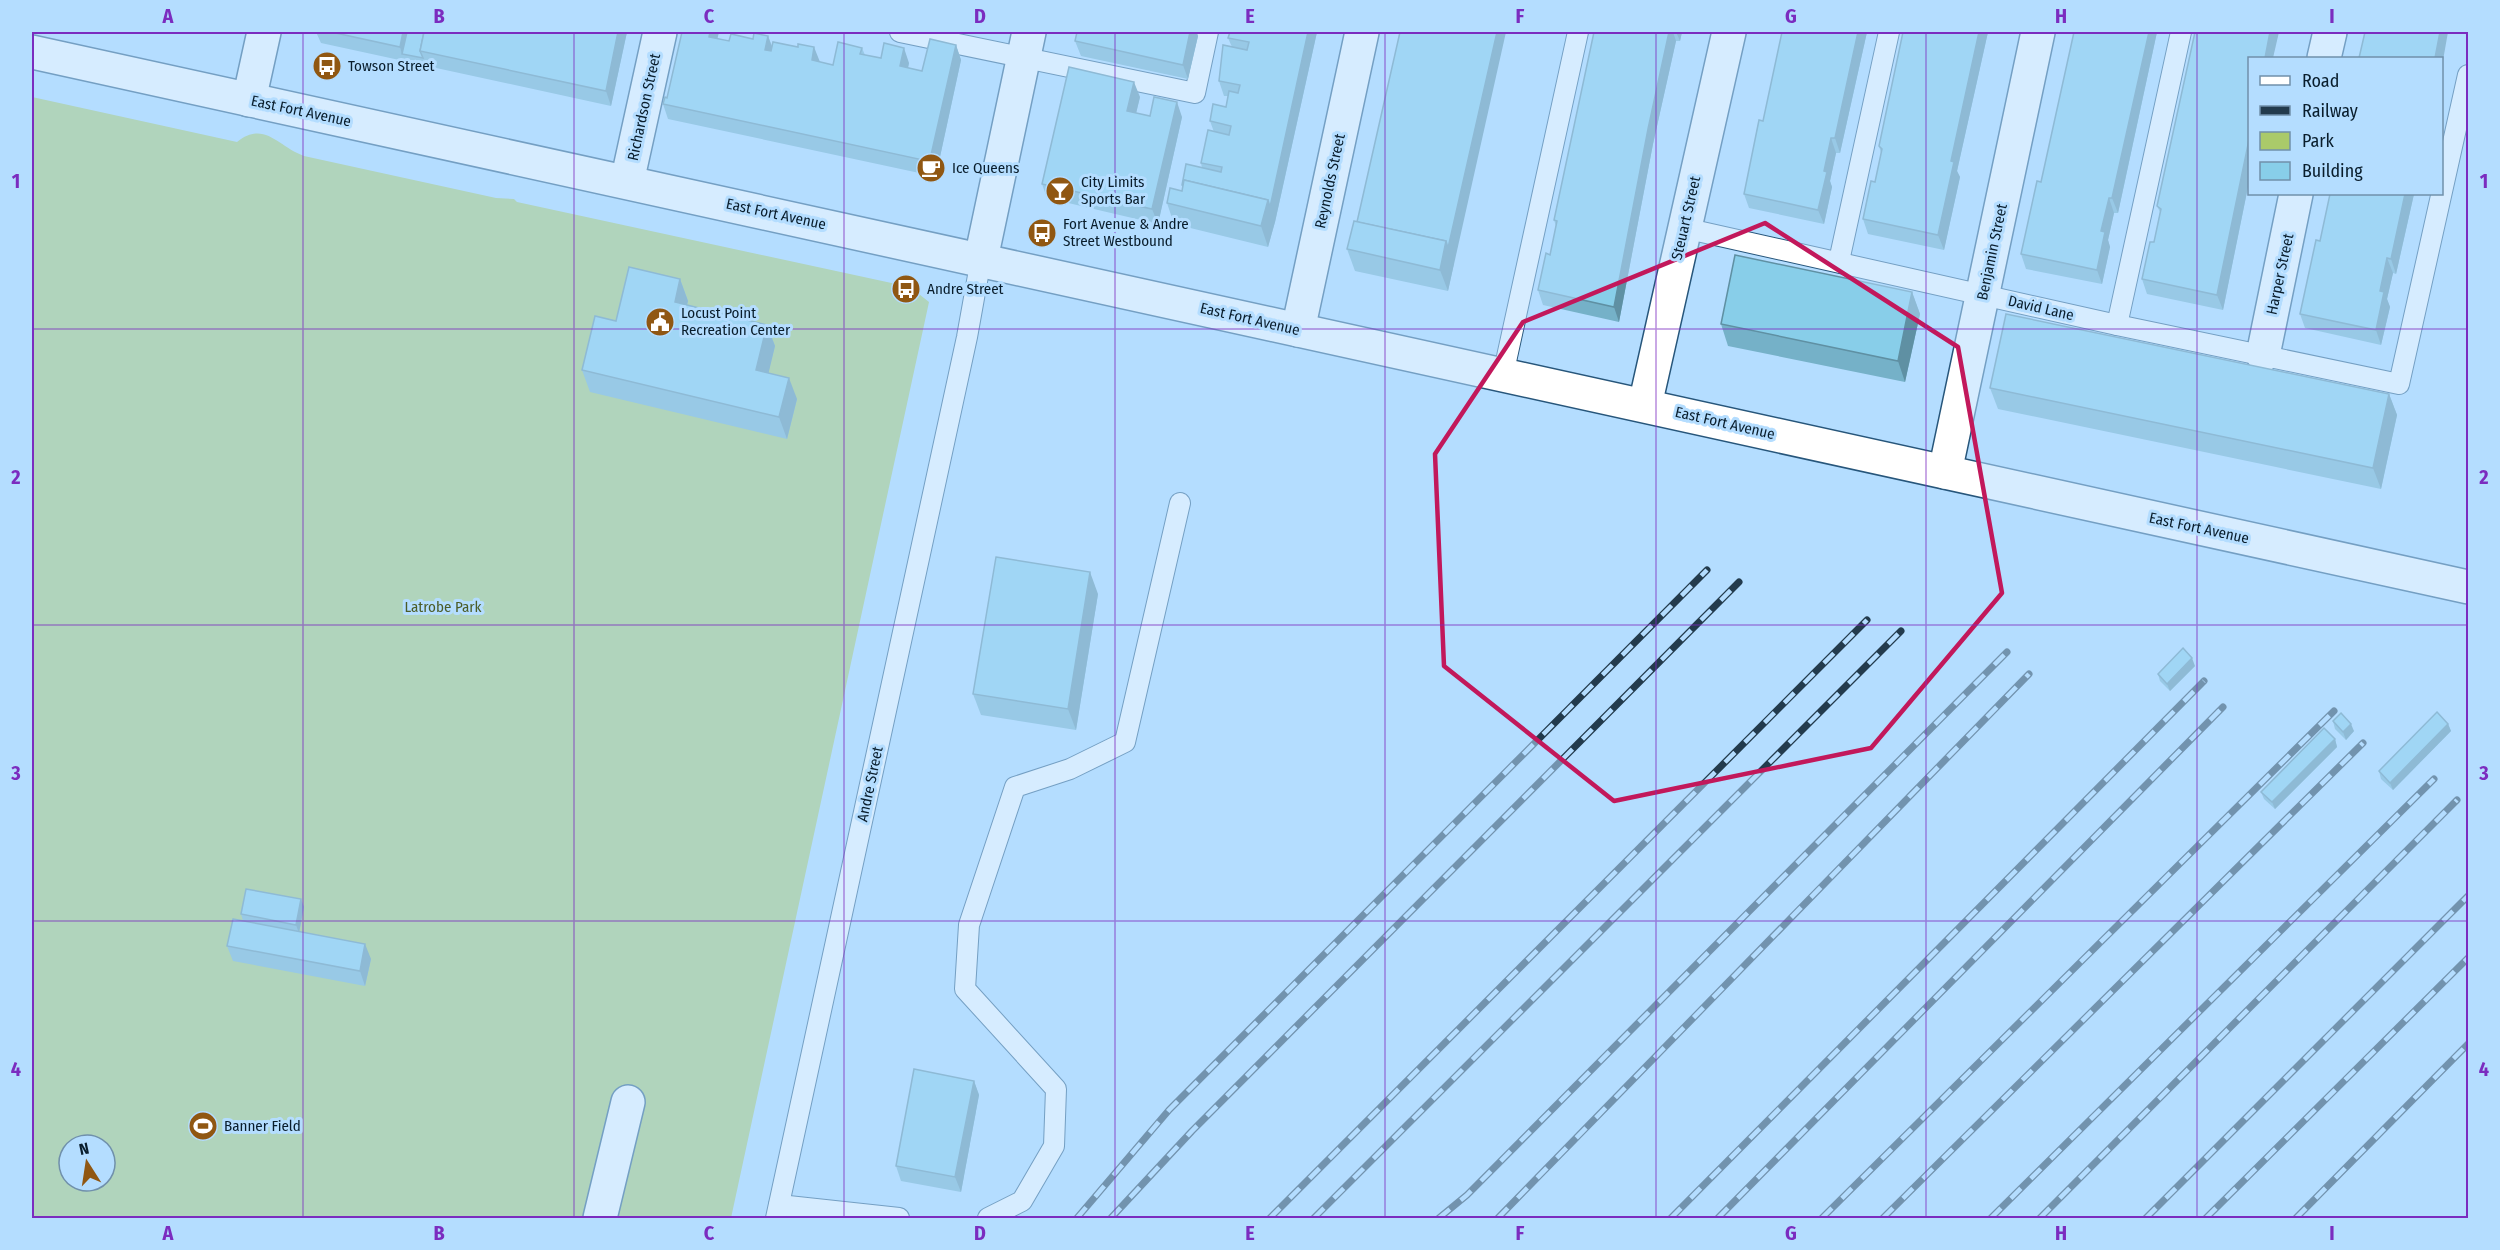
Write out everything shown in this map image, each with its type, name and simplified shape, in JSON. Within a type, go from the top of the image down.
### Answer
[{"type":"street","points":[[249,100],[264,32]]},
{"type":"street","name":"Richardson Street","points":[[627,182],[660,32]]},
{"type":"street","name":"Reynolds Street","points":[[1298,330],[1362,32]]},
{"type":"street","name":"Steuart Street","points":[[1645,405],[1729,32]]},
{"type":"street","name":"Benjamin Street","points":[[1945,472],[2038,32]]},
{"type":"street","points":[[2324,57],[2330,32]]},
{"type":"street","name":"Andre Street","points":[[981,259],[1026,44]]},
{"type":"street","name":"East Fort Avenue","points":[[32,52],[2469,587]]},
{"type":"street","name":"Harper Street","points":[[2263,355],[2296,195]]},
{"type":"street","points":[[600,1218],[628,1102]]},
{"type":"lane","points":[[900,32],[1026,44],[1195,93],[1208,32]]},
{"type":"lane","points":[[1503,375],[1578,32]]},
{"type":"lane","points":[[1839,261],[1889,32]]},
{"type":"lane","points":[[2117,325],[2181,32]]},
{"type":"lane","name":"David Lane","points":[[2443,190],[2469,75]]},
{"type":"lane","name":"David Lane","points":[[1684,228],[2117,325],[2399,384],[2442,195]]},
{"type":"lane","name":"Andre Street","points":[[777,1212],[965,348],[981,259]]},
{"type":"lane","points":[[987,1218],[1022,1201],[1054,1146],[1056,1089],[965,989],[969,925],[1015,787],[1070,769],[1125,742],[1180,503]]},
{"type":"lane","points":[[777,1212],[899,1218]]},
{"type":"highlighted area","points":[[1765,223],[1958,347],[2002,593],[1871,748],[1614,801],[1444,666],[1435,454],[1523,322]]},
{"type":"green space","name":"Latrobe Park","points":[[32,97],[237,142],[247,136],[264,134],[304,156],[496,198],[514,199],[517,202],[910,287],[929,302],[731,1218],[32,1218]]},
{"type":"building","points":[[331,32],[403,32],[400,47]]},
{"type":"building","points":[[407,32],[424,32],[420,51],[423,58],[402,54]]},
{"type":"building","points":[[424,32],[618,32],[606,91],[420,51]]},
{"type":"building","points":[[682,32],[710,32],[709,37],[729,41],[731,34],[753,39],[754,33],[768,36],[765,50],[771,51],[773,42],[798,47],[798,44],[814,47],[812,60],[833,65],[838,42],[862,48],[860,54],[881,58],[884,43],[904,48],[900,66],[922,71],[930,39],[956,45],[931,155],[934,156],[932,162],[663,104],[665,97],[667,98]]},
{"type":"building","points":[[1077,32],[1190,32],[1183,65],[1075,41]]},
{"type":"building","points":[[1230,32],[1308,32],[1270,207],[1268,200],[1184,180],[1182,185],[1186,164],[1221,172],[1222,167],[1201,163],[1208,130],[1229,135],[1231,126],[1210,121],[1213,104],[1226,107],[1229,91],[1238,93],[1240,85],[1219,81],[1223,45],[1247,50],[1249,42],[1228,38]]},
{"type":"building","points":[[1400,32],[1497,32],[1448,248],[1446,241],[1357,222]]},
{"type":"building","points":[[1594,32],[1669,32],[1614,307],[1538,290],[1546,253],[1550,255],[1557,221],[1554,220]]},
{"type":"building","points":[[1782,32],[1858,32],[1835,138],[1831,138],[1824,171],[1827,172],[1818,210],[1744,194],[1759,120],[1763,121]]},
{"type":"building","points":[[1903,32],[1979,32],[1951,161],[1954,162],[1938,235],[1863,219],[1871,181],[1875,182],[1882,149],[1879,146]]},
{"type":"building","points":[[2074,32],[2149,32],[2112,198],[2109,198],[2101,231],[2105,232],[2097,270],[2021,254],[2037,181],[2041,182]]},
{"type":"building","points":[[2195,32],[2270,32],[2265,57],[2248,57],[2248,145],[2217,295],[2142,279],[2150,242],[2154,242],[2161,209],[2157,206]]},
{"type":"building","points":[[2365,32],[2440,32],[2435,57],[2359,57]]},
{"type":"building","points":[[1069,67],[1134,82],[1127,111],[1150,116],[1154,97],[1177,102],[1152,209],[1042,184]]},
{"type":"building","points":[[1184,180],[1268,200],[1261,226],[1167,203],[1170,188],[1182,191]]},
{"type":"building","points":[[2330,195],[2405,195],[2391,259],[2387,258],[2380,291],[2384,292],[2376,330],[2300,314],[2316,240],[2320,241]]},
{"type":"building","points":[[1354,221],[1446,241],[1440,270],[1347,249]]},
{"type":"building","points":[[1735,255],[1912,292],[1898,361],[1721,324]]},
{"type":"building","points":[[629,267],[680,279],[675,302],[767,325],[756,370],[789,378],[779,417],[582,370],[595,316],[616,321]]},
{"type":"building","points":[[2006,314],[2389,394],[2373,468],[1990,388]]},
{"type":"building","points":[[996,557],[1090,572],[1068,709],[973,694]]},
{"type":"building","points":[[2183,648],[2192,658],[2167,684],[2158,674]]},
{"type":"building","points":[[2437,712],[2448,724],[2390,783],[2379,771]]},
{"type":"building","points":[[2341,713],[2351,724],[2343,732],[2333,721]]},
{"type":"building","points":[[2324,728],[2335,739],[2272,802],[2261,792]]},
{"type":"building","points":[[246,889],[301,899],[296,925],[241,914]]},
{"type":"building","points":[[233,919],[365,944],[360,971],[227,946]]},
{"type":"building","points":[[914,1069],[974,1081],[955,1177],[896,1166]]},
{"type":"railway","points":[[1077,1218],[1169,1110],[1707,570]]},
{"type":"railway","points":[[1111,1218],[1192,1131],[1739,582]]},
{"type":"railway","points":[[1270,1218],[1867,620]]},
{"type":"railway","points":[[1314,1218],[1901,631]]},
{"type":"railway","points":[[1439,1218],[1467,1195],[2007,652]]},
{"type":"railway","points":[[1498,1218],[2029,674]]},
{"type":"railway","points":[[1671,1218],[2204,681]]},
{"type":"railway","points":[[1718,1218],[2223,707]]},
{"type":"railway","points":[[1822,1218],[2334,711]]},
{"type":"railway","points":[[1883,1218],[2363,743]]},
{"type":"railway","points":[[1991,1218],[2434,779]]},
{"type":"railway","points":[[2040,1218],[2457,800]]},
{"type":"railway","points":[[2146,1218],[2468,896]]},
{"type":"railway","points":[[2206,1218],[2468,958]]},
{"type":"railway","points":[[2296,1218],[2468,1044]]},
{"type":"place","name":"Towson Street","points":[[327,66]]},
{"type":"place","name":"Ice Queens","points":[[931,168]]},
{"type":"place","name":"City Limits Sports Bar","points":[[1060,191]]},
{"type":"place","name":"Fort Avenue & Andre Street Westbound","points":[[1042,233]]},
{"type":"place","name":"Andre Street","points":[[906,289]]},
{"type":"place","name":"Locust Point Recreation Center","points":[[660,322]]},
{"type":"place","name":"Banner Field","points":[[203,1126]]}]
